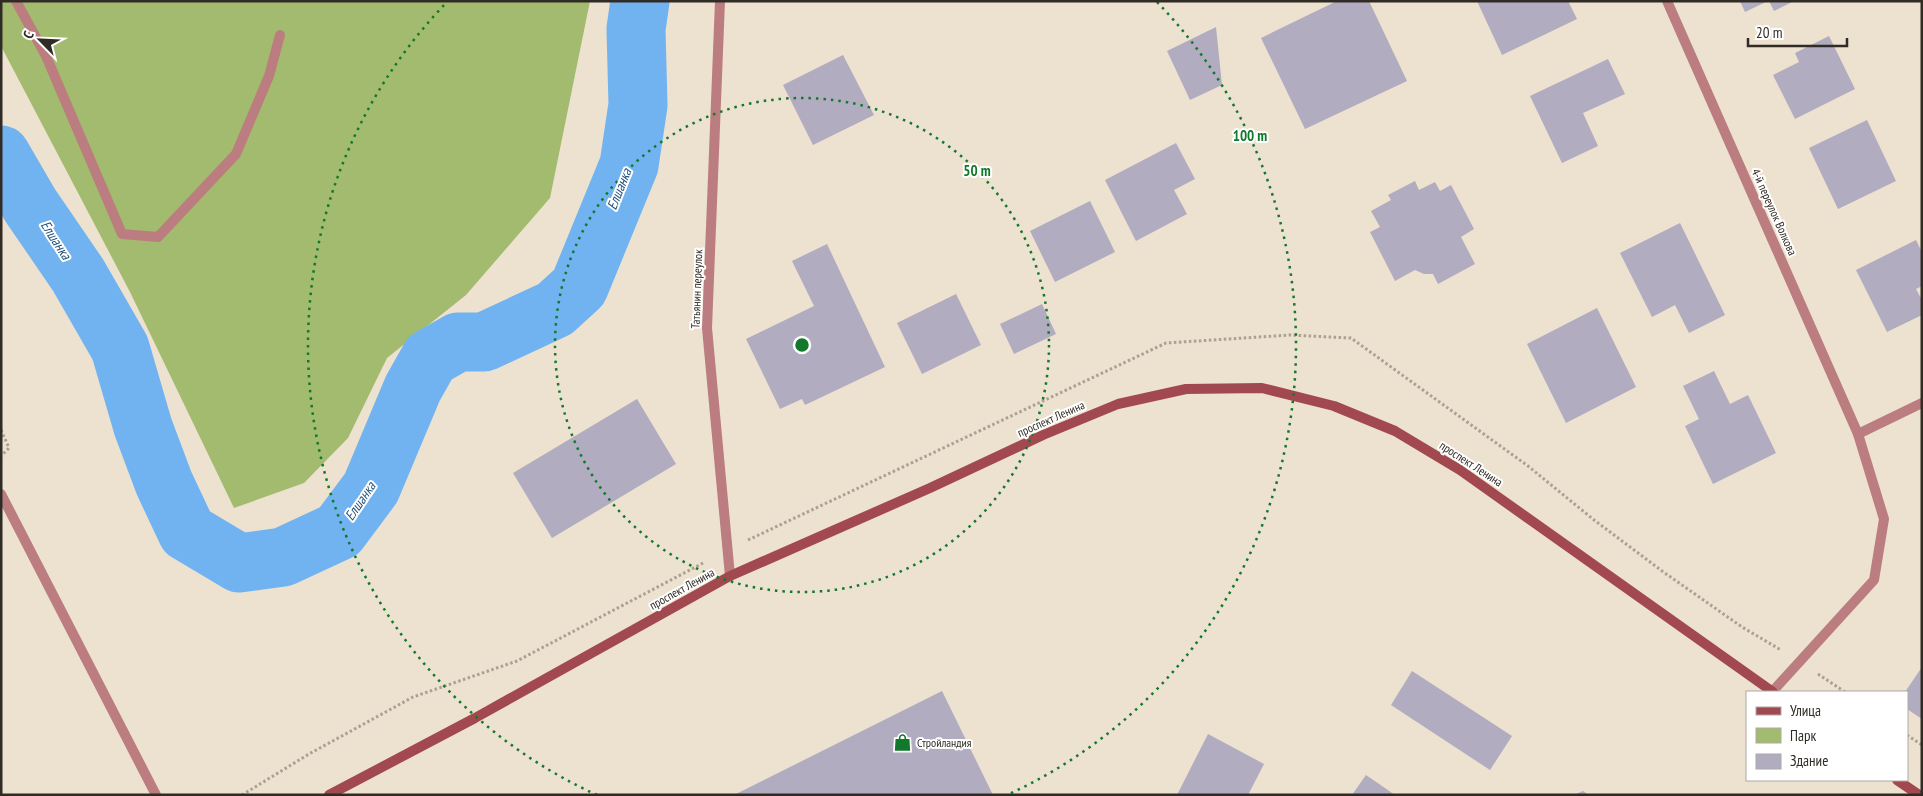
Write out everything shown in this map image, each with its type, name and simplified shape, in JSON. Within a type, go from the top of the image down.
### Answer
[{"type":"street","points":[[16,1],[46,56],[122,234],[158,237],[236,154],[269,76],[280,35]]},
{"type":"street","name":"Татьянин переулок","points":[[720,1],[707,328],[730,576]]},
{"type":"street","name":"4-й переулок Волкова","points":[[1667,1],[1858,434],[1884,519],[1874,580],[1773,691]]},
{"type":"street","name":"проспект Ленина","points":[[329,795],[475,718],[730,576],[930,488],[1043,435],[1118,404],[1186,389],[1262,388],[1334,406],[1395,431],[1460,470],[1771,691]]},
{"type":"street","points":[[1858,434],[1922,403]]},
{"type":"street","points":[[1,494],[156,795]]},
{"type":"street","points":[[1898,781],[1919,795]]},
{"type":"path","points":[[242,795],[309,754],[413,697],[517,661],[728,550],[1166,343],[1290,335],[1351,338],[1528,466],[1594,520],[1662,571],[1742,627],[1800,662],[1843,691]]},
{"type":"path","points":[[1,430],[9,448],[1,456]]},
{"type":"path","points":[[1908,736],[1922,745]]},
{"type":"green space","points":[[1,1],[590,1],[550,198],[466,295],[387,358],[348,438],[304,483],[234,508],[130,292],[1,46]]},
{"type":"building","points":[[1337,1],[1369,1],[1407,81],[1305,129],[1261,38]]},
{"type":"building","points":[[1477,1],[1568,1],[1577,19],[1502,55]]},
{"type":"building","points":[[1740,1],[1768,1],[1745,12]]},
{"type":"building","points":[[1769,1],[1794,1],[1774,11]]},
{"type":"building","points":[[1216,27],[1222,85],[1190,100],[1167,51]]},
{"type":"building","points":[[1829,36],[1855,89],[1795,119],[1773,75],[1799,62],[1795,53]]},
{"type":"building","points":[[843,55],[874,115],[813,145],[783,85]]},
{"type":"building","points":[[1608,59],[1625,94],[1583,113],[1598,146],[1562,163],[1530,96]]},
{"type":"building","points":[[1867,120],[1896,181],[1838,209],[1809,148]]},
{"type":"building","points":[[1176,143],[1195,179],[1174,190],[1187,214],[1136,241],[1105,180]]},
{"type":"building","points":[[1415,181],[1419,190],[1435,182],[1440,191],[1451,185],[1474,229],[1461,237],[1475,264],[1438,284],[1433,274],[1424,274],[1415,270],[1395,281],[1370,232],[1380,227],[1371,211],[1391,200],[1388,195]]},
{"type":"building","points":[[1090,201],[1115,252],[1055,282],[1030,231]]},
{"type":"building","points":[[1680,223],[1725,315],[1689,333],[1675,305],[1652,317],[1620,253]]},
{"type":"building","points":[[1916,240],[1922,252],[1922,286],[1916,289],[1922,300],[1922,315],[1887,332],[1856,270]]},
{"type":"building","points":[[827,244],[885,367],[805,405],[802,399],[780,409],[746,339],[814,306],[792,261]]},
{"type":"building","points":[[956,294],[981,345],[922,374],[897,323]]},
{"type":"building","points":[[1042,304],[1056,334],[1014,354],[1000,324]]},
{"type":"building","points":[[1597,308],[1636,387],[1566,423],[1527,344]]},
{"type":"building","points":[[1714,371],[1730,404],[1748,395],[1776,453],[1713,484],[1685,426],[1699,419],[1683,386]]},
{"type":"building","points":[[637,399],[676,464],[552,538],[513,473]]},
{"type":"building","points":[[1922,667],[1922,719],[1908,710],[1908,691],[1906,691]]},
{"type":"building","points":[[1412,671],[1512,736],[1490,770],[1391,705]]},
{"type":"building","name":"Стройландия","points":[[942,691],[993,795],[734,795]]},
{"type":"building","points":[[1208,734],[1264,764],[1248,795],[1177,795]]},
{"type":"building","points":[[1366,775],[1395,795],[1352,795]]},
{"type":"building","points":[[1583,791],[1589,795],[1574,795]]},
{"type":"waterway","name":"Елшанка","points":[[1,155],[30,205],[78,275],[120,348],[143,427],[164,483],[187,532],[239,563],[283,557],[339,531],[371,488],[413,388],[430,358],[458,342],[484,342],[555,309],[579,287],[629,165],[638,105],[636,29],[640,1]]},
{"type":"place","name":"Стройландия","points":[[903,743]]}]
